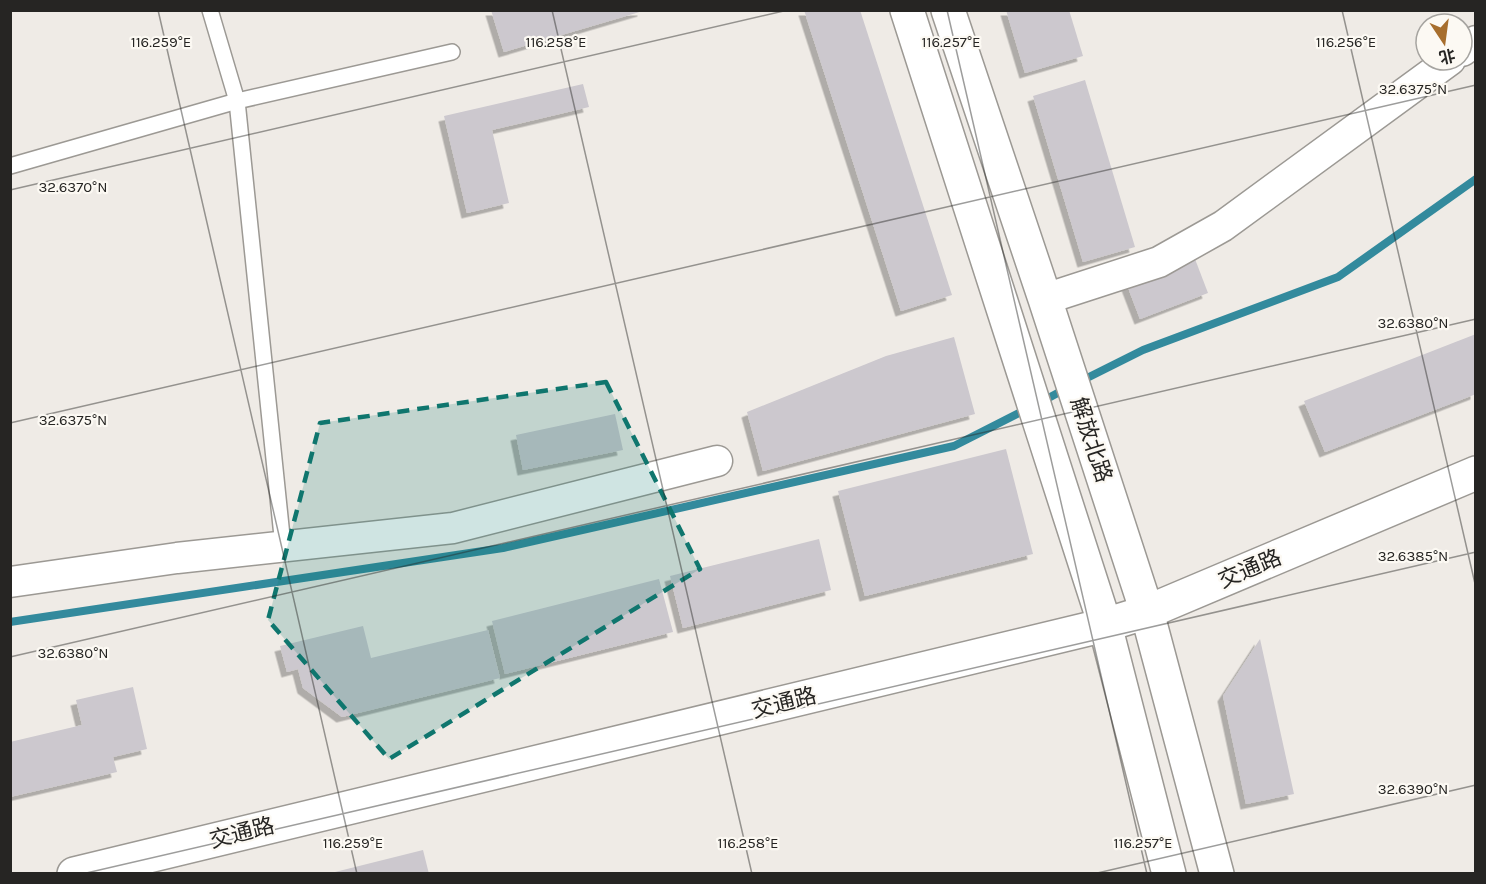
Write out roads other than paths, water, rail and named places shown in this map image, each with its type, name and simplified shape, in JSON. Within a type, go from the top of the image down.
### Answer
[{"type":"main road","name":"解放北路","points":[[907,10],[1105,625],[1169,873]]},
{"type":"main road","name":"解放北路","points":[[948,10],[1147,612],[1217,873]]},
{"type":"main road","name":"交通路","points":[[74,873],[1105,625],[1147,612],[1476,473]]},
{"type":"street","points":[[1045,299],[1159,262],[1223,226],[1434,72]]},
{"type":"street","points":[[10,582],[177,558],[453,528],[717,461]]},
{"type":"lane","points":[[210,10],[237,101],[283,546]]},
{"type":"lane","points":[[10,166],[237,101],[452,52]]},
{"type":"waterway","points":[[1079,382],[1143,350],[1338,277],[1476,179]]},
{"type":"waterway","points":[[1041,402],[1067,388]]},
{"type":"waterway","points":[[10,622],[503,548],[954,446],[1027,409]]}]
